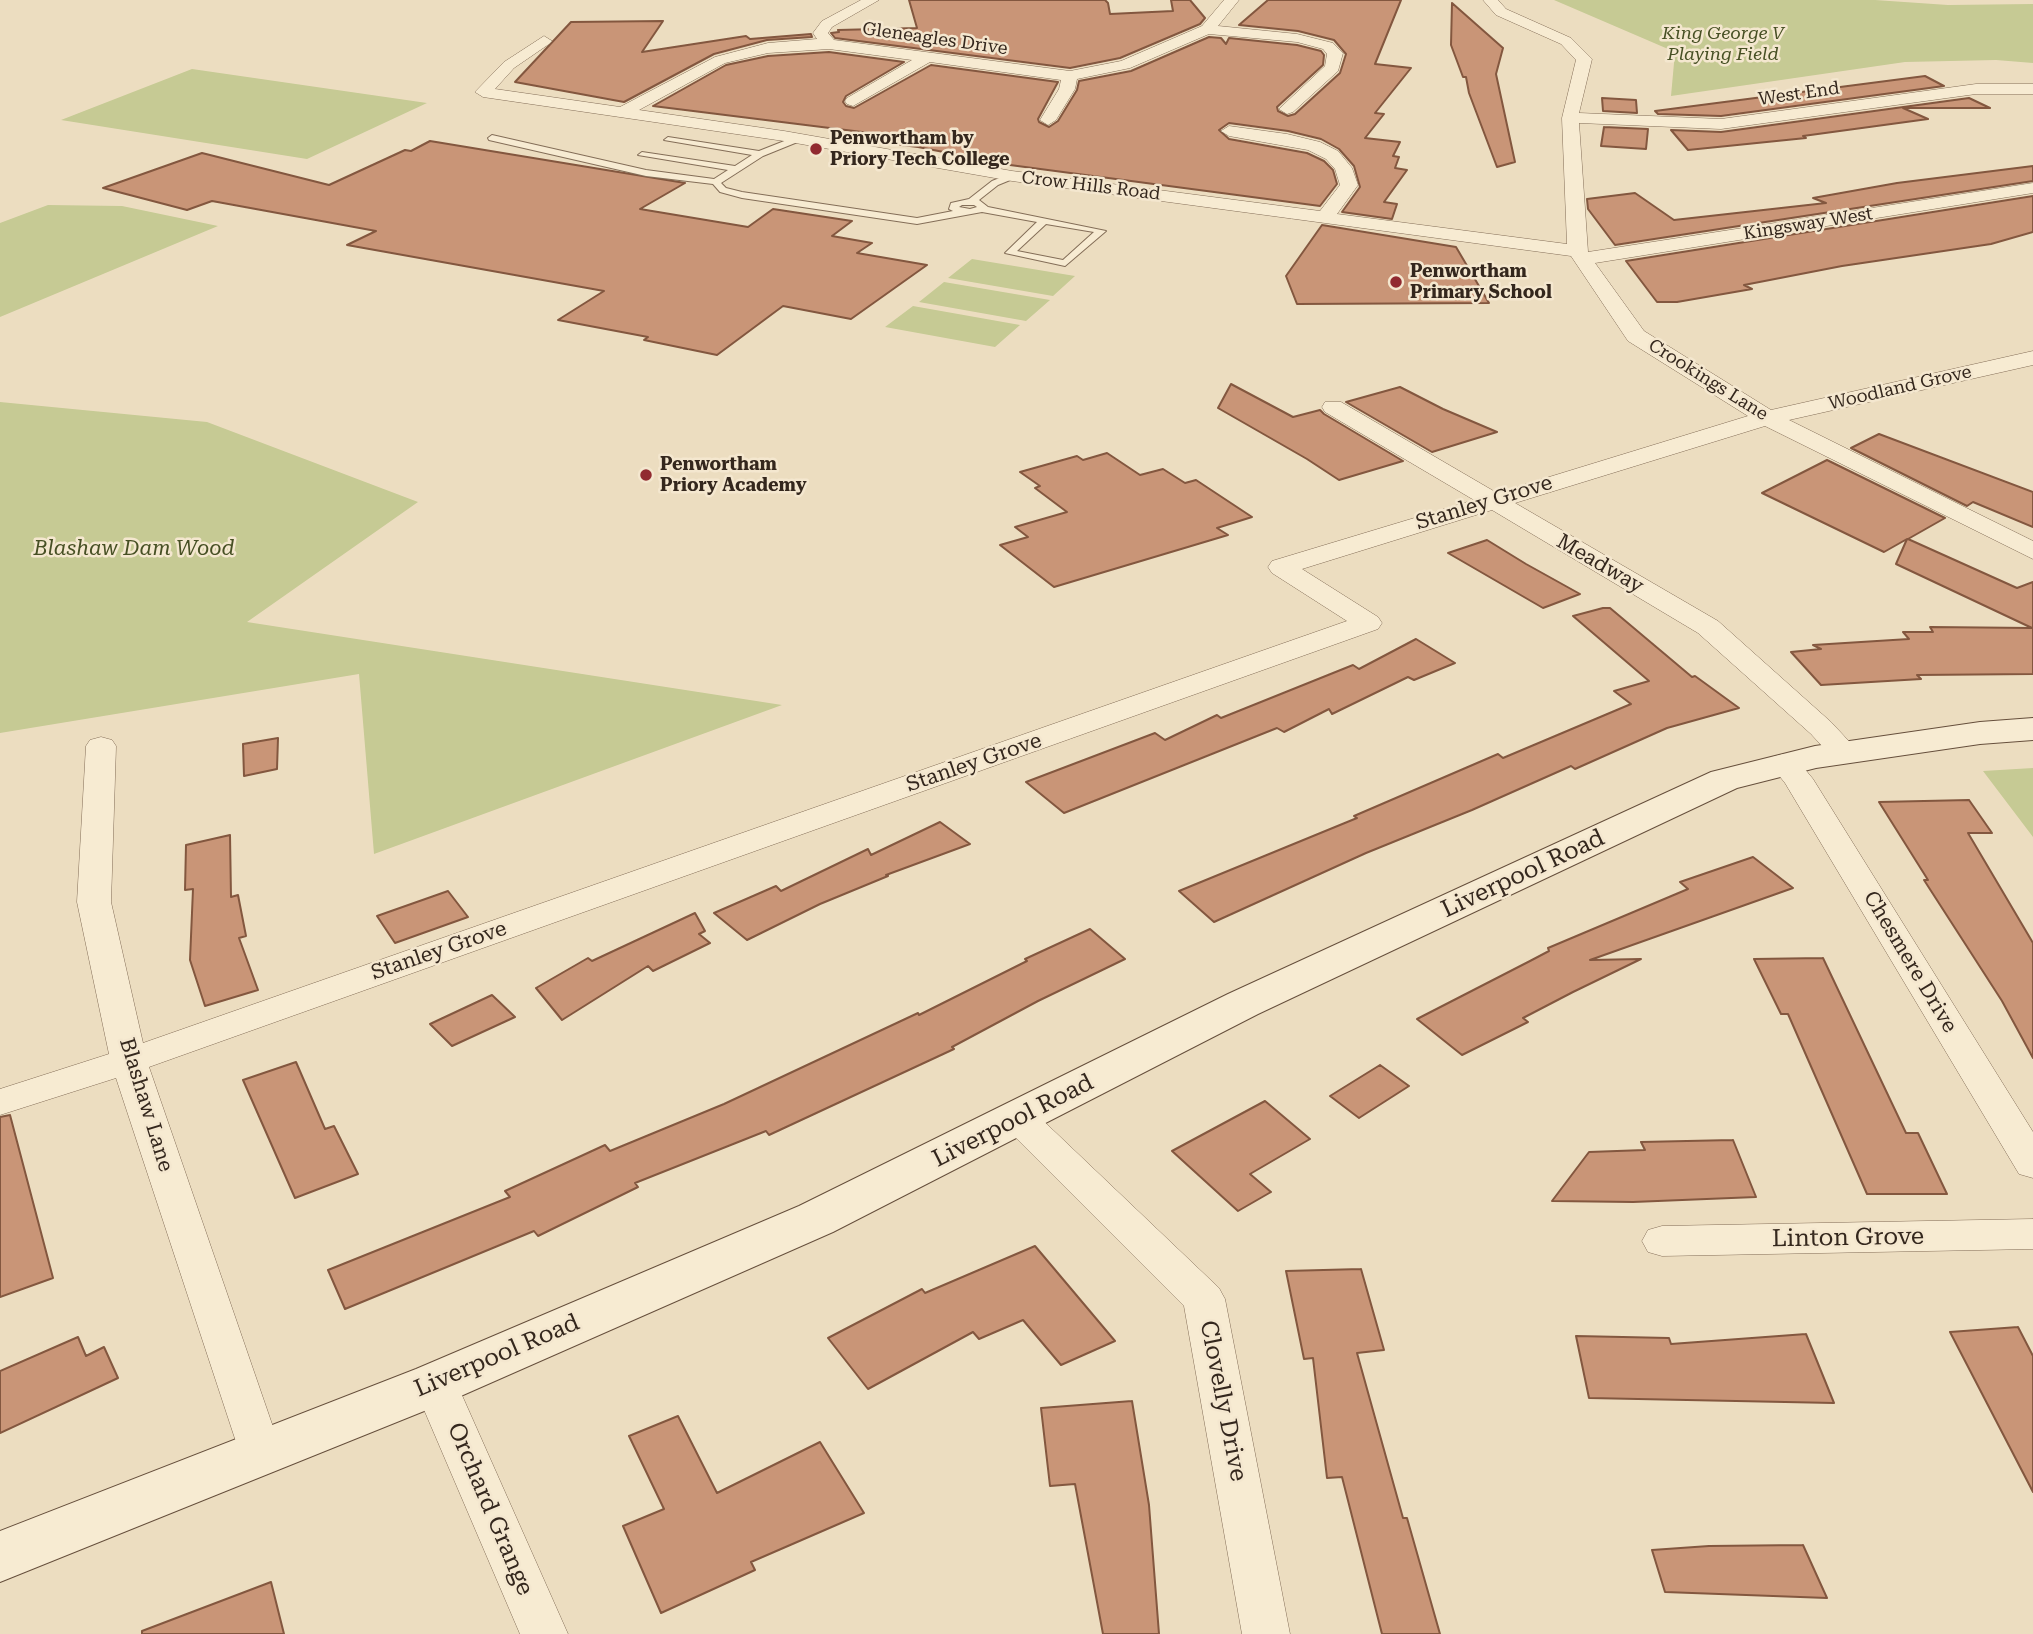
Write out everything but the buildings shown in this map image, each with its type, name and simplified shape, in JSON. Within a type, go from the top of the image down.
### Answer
[{"type":"street","points":[[829,44],[820,33],[827,24],[872,0]]},
{"type":"street","name":"Gleneagles Drive","points":[[625,111],[720,60],[768,48],[829,44],[1070,76],[1125,65],[1208,29],[1232,0]]},
{"type":"street","points":[[1490,0],[1501,12],[1566,41],[1584,59],[1570,118],[1580,255]]},
{"type":"street","points":[[1208,29],[1297,38],[1328,46],[1335,53],[1332,68],[1293,104],[1321,101]]},
{"type":"street","name":"Crow Hills Road","points":[[543,43],[509,65],[482,92],[625,111],[1012,176],[1325,217],[1580,255]]},
{"type":"street","points":[[850,95],[868,92],[926,58]]},
{"type":"street","points":[[1049,121],[1067,89],[1070,76]]},
{"type":"street","name":"West End","points":[[1570,118],[1721,124],[1983,88],[2033,89]]},
{"type":"street","points":[[1229,131],[1264,129],[1332,155],[1343,169],[1349,185],[1325,217]]},
{"type":"street","name":"Kingsway West","points":[[1580,255],[2033,188]]},
{"type":"street","name":"Crookings Lane","points":[[1580,255],[1636,336],[1767,418],[2033,551]]},
{"type":"street","name":"Woodland Grove","points":[[1767,418],[2033,358]]},
{"type":"street","name":"Meadway","points":[[1333,407],[1708,627],[1821,728],[1844,752]]},
{"type":"street","name":"Stanley Grove","points":[[0,1102],[129,1061],[1368,623],[1281,567],[1492,500],[1767,418]]},
{"type":"street","name":"Liverpool Road","points":[[0,1556],[435,1384],[816,1219],[1243,1004],[1712,786],[1784,763],[1844,752],[1980,733],[2033,729]]},
{"type":"street","name":"Blashaw Lane","points":[[101,746],[94,902],[129,1061],[260,1453]]},
{"type":"street","name":"Chesmere Drive","points":[[1784,763],[1798,779],[2033,1164]]},
{"type":"street","name":"Clovelly Drive","points":[[1019,1119],[1204,1298],[1266,1634]]},
{"type":"street","name":"Linton Grove","points":[[1662,1241],[2033,1234]]},
{"type":"street","name":"Orchard Grange","points":[[435,1384],[544,1634]]},
{"type":"lane","points":[[492,138],[646,173],[716,182],[760,154],[797,139]]},
{"type":"lane","points":[[668,140],[760,154]]},
{"type":"lane","points":[[642,155],[736,169]]},
{"type":"lane","points":[[971,202],[995,183],[1012,176]]},
{"type":"lane","points":[[716,182],[723,190],[742,195],[917,221],[983,209],[1101,231],[1065,263],[1010,253],[1043,221]]},
{"type":"lane","points":[[965,212],[953,207],[961,202],[971,202],[983,204],[983,209]]},
{"type":"green space","name":"King George V Playing Field","points":[[1554,0],[1875,0],[1948,5],[2033,4],[2033,63],[1996,60],[1905,62],[1671,96],[1675,52]]},
{"type":"green space","points":[[192,69],[427,103],[307,159],[61,120]]},
{"type":"green space","points":[[48,205],[122,206],[218,226],[0,317],[0,223]]},
{"type":"green space","points":[[972,259],[1075,276],[1053,296],[948,278]]},
{"type":"green space","points":[[944,282],[1050,300],[1026,321],[919,302]]},
{"type":"green space","points":[[913,306],[1020,325],[995,347],[885,327]]},
{"type":"green space","name":"Blashaw Dam Wood","points":[[0,402],[207,422],[418,502],[247,622],[782,705],[374,854],[359,674],[0,733]]},
{"type":"green space","points":[[2033,768],[2033,837],[1983,771]]},
{"type":"place","name":"Penwortham by Priory Tech College","points":[[816,149]]},
{"type":"place","name":"Penwortham Primary School","points":[[1396,282]]},
{"type":"place","name":"Penwortham Priory Academy","points":[[646,475]]}]
